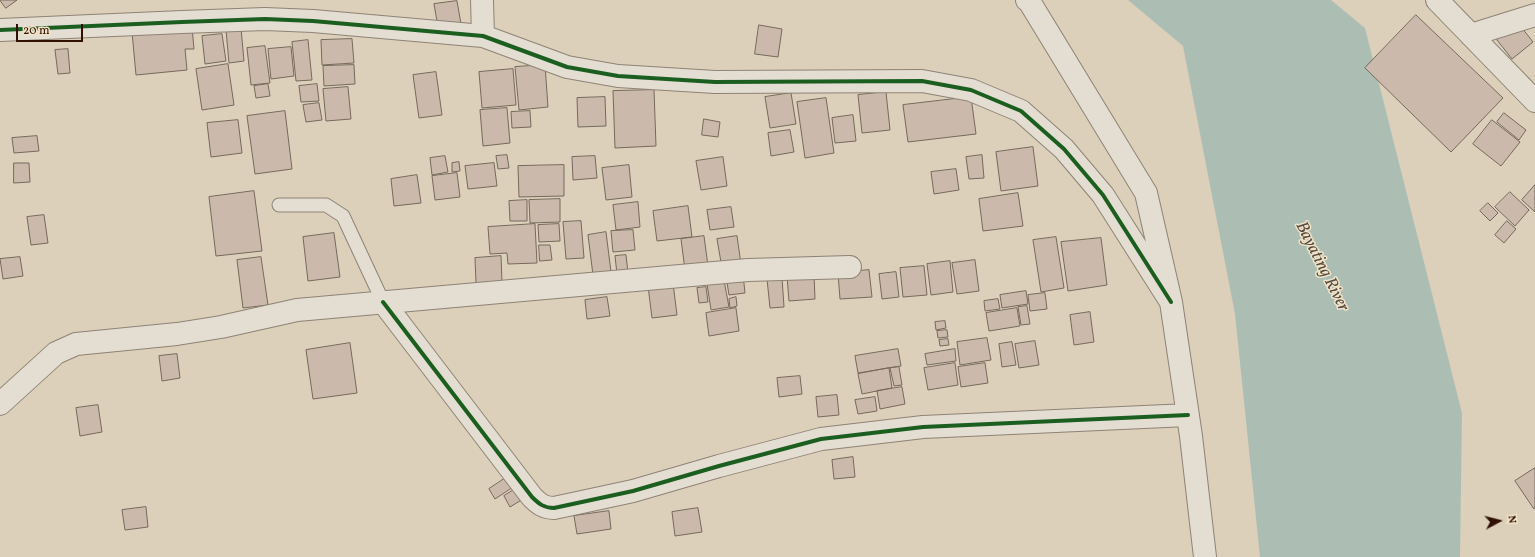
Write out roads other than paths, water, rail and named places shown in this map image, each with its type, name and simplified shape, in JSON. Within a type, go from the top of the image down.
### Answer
[{"type":"street","points":[[482,0],[483,36]]},
{"type":"street","points":[[1027,0],[1146,193],[1170,302],[1188,415],[1205,557]]},
{"type":"street","points":[[1437,0],[1535,101]]},
{"type":"street","points":[[1470,34],[1535,15]]},
{"type":"street","points":[[0,30],[182,22],[265,20],[313,21],[483,36],[567,67],[618,76],[715,82],[922,81],[971,90],[1021,111],[1064,148],[1103,195],[1170,302]]},
{"type":"street","points":[[0,404],[56,353],[76,344],[177,334],[220,327],[297,310],[748,270],[850,266]]},
{"type":"street","points":[[383,302],[532,497],[547,508],[554,508],[633,491],[726,464],[821,439],[923,428],[1188,415]]},
{"type":"lane","points":[[280,204],[326,205],[343,216],[383,302]]},
{"type":"water","name":"Bayating River","points":[[1128,0],[1331,0],[1365,28],[1462,413],[1460,557],[1260,557],[1235,314],[1183,46]]}]
